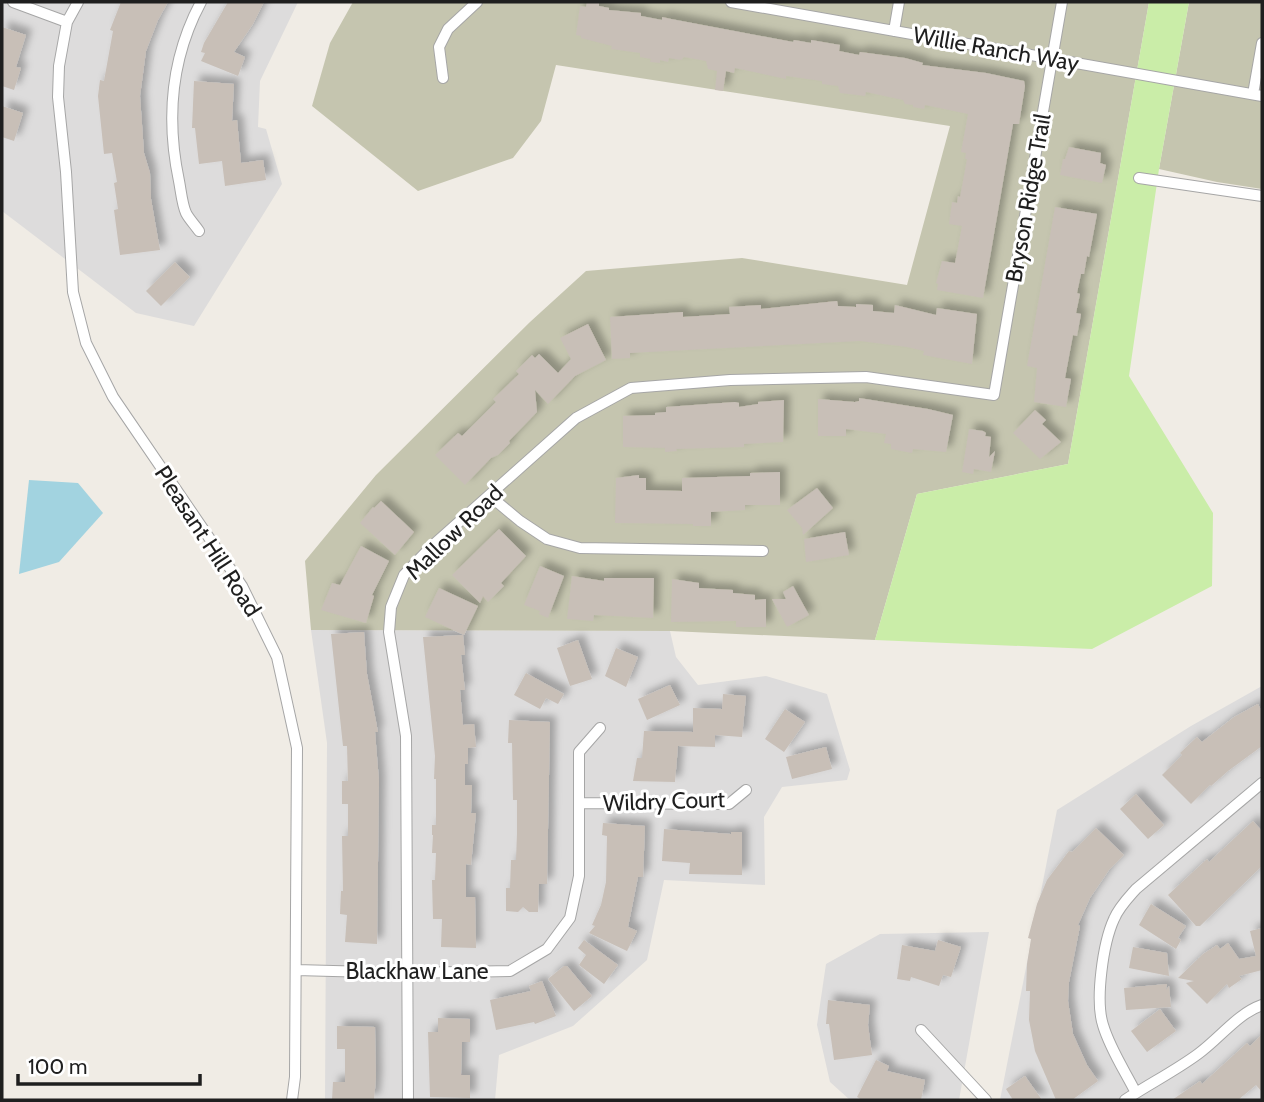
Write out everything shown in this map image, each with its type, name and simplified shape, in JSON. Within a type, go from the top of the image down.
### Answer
[{"type":"street","points":[[13,2],[67,22]]},
{"type":"street","name":"Pleasant Hill Road","points":[[78,2],[67,22],[59,66],[58,97],[66,172],[73,292],[83,330],[97,369],[113,397],[242,586],[277,657],[297,748],[295,1077],[292,1100]]},
{"type":"street","points":[[199,231],[186,212],[173,153],[171,130],[177,66],[201,2]]},
{"type":"street","points":[[443,78],[439,47],[448,29],[477,2]]},
{"type":"street","name":"Willie Ranch Way","points":[[731,2],[1258,95]]},
{"type":"street","points":[[894,31],[899,2]]},
{"type":"street","name":"Bryson Ridge Trail","points":[[993,395],[1062,2]]},
{"type":"street","points":[[1258,95],[1262,43]]},
{"type":"street","points":[[1139,178],[1262,196]]},
{"type":"street","name":"Mallow Road","points":[[408,1100],[406,736],[389,632],[391,607],[404,575],[432,546],[576,418],[631,388],[730,380],[866,377],[993,395]]},
{"type":"street","points":[[489,496],[547,539],[580,548],[764,551]]},
{"type":"street","name":"Blackhaw Lane","points":[[296,970],[407,973],[510,971],[547,949],[570,918],[579,876],[579,752],[600,728]]},
{"type":"street","points":[[1136,1093],[1111,1045],[1100,1013],[1099,998],[1110,928],[1115,915],[1136,889],[1262,783]]},
{"type":"street","name":"Wildry Court","points":[[579,803],[729,804],[746,790]]},
{"type":"street","points":[[1125,1100],[1196,1055],[1241,1016],[1262,1005]]},
{"type":"street","points":[[920,1030],[986,1100]]},
{"type":"shaded area","points":[[2,2],[298,2],[260,81],[258,127],[266,129],[282,184],[194,326],[136,313],[2,211]]},
{"type":"shaded area","points":[[353,2],[1149,2],[1068,464],[917,494],[875,640],[670,631],[311,630],[305,561],[376,475],[530,322],[586,271],[742,258],[907,285],[950,126],[556,65],[541,121],[513,158],[418,191],[312,106],[330,43]]},
{"type":"shaded area","points":[[1189,2],[1262,2],[1262,189],[1159,169]]},
{"type":"shaded area","points":[[311,630],[670,631],[676,657],[698,685],[766,676],[827,694],[850,770],[847,780],[782,787],[764,817],[765,885],[664,880],[647,960],[573,1026],[499,1055],[495,1100],[325,1100],[327,743]]},
{"type":"shaded area","points":[[1262,686],[1262,1100],[1000,1100],[1057,810],[1191,726]]},
{"type":"shaded area","points":[[989,932],[959,1100],[850,1100],[830,1082],[817,1025],[826,964],[880,934]]},
{"type":"green space","points":[[1149,2],[1189,2],[1159,169],[1129,376],[1213,513],[1212,586],[1092,649],[875,640],[917,494],[1068,464]]},
{"type":"water","points":[[29,480],[78,483],[103,513],[59,562],[19,574]]},
{"type":"building","points":[[121,2],[168,2],[146,51],[140,96],[144,153],[150,173],[151,199],[160,250],[120,255],[114,210],[118,209],[114,183],[117,182],[112,153],[104,154],[98,96],[100,80],[104,81],[113,31],[110,30]]},
{"type":"building","points":[[228,2],[264,2],[234,52],[245,57],[238,76],[201,61],[205,53],[201,52],[204,43]]},
{"type":"building","points":[[587,2],[599,3],[599,6],[609,10],[641,13],[641,16],[662,20],[662,17],[793,42],[811,43],[811,40],[840,45],[839,51],[859,55],[860,52],[905,58],[923,63],[922,65],[1024,81],[1019,124],[1013,124],[983,298],[937,290],[936,283],[942,261],[955,263],[962,226],[949,224],[952,202],[957,203],[958,196],[960,197],[967,159],[966,153],[961,152],[968,114],[925,105],[924,109],[913,107],[905,104],[903,100],[866,92],[865,96],[840,93],[838,86],[822,84],[822,81],[786,76],[786,79],[735,68],[734,73],[726,71],[723,91],[715,90],[717,71],[708,69],[706,61],[684,57],[681,60],[669,58],[668,62],[650,62],[651,59],[640,57],[640,53],[611,49],[612,46],[576,35],[580,6],[586,7]]},
{"type":"building","points":[[2,27],[26,35],[16,67],[21,68],[14,90],[2,86]]},
{"type":"building","points":[[194,81],[234,84],[232,121],[237,120],[241,163],[263,160],[266,180],[225,186],[222,161],[199,164],[195,128],[192,128]]},
{"type":"building","points":[[2,106],[23,113],[14,141],[2,137]]},
{"type":"building","points":[[1069,147],[1101,153],[1100,163],[1106,165],[1102,183],[1060,175]]},
{"type":"building","points":[[1055,207],[1097,214],[1089,257],[1087,256],[1077,293],[1080,294],[1076,313],[1081,314],[1077,336],[1073,335],[1065,378],[1071,379],[1066,407],[1034,402],[1037,368],[1027,366]]},
{"type":"building","points":[[175,262],[190,277],[161,306],[146,291]]},
{"type":"building","points":[[837,301],[838,306],[873,305],[873,311],[894,313],[895,305],[936,315],[937,308],[977,314],[972,364],[923,355],[924,351],[907,347],[860,341],[630,353],[630,358],[612,359],[610,317],[683,312],[683,317],[730,314],[729,307],[761,305],[761,309]]},
{"type":"building","points":[[588,324],[606,360],[575,376],[548,404],[535,390],[537,412],[510,443],[465,485],[435,455],[458,433],[462,436],[496,402],[493,399],[519,374],[516,371],[532,355],[535,358],[539,354],[558,373],[571,359],[560,338]]},
{"type":"building","points":[[859,398],[953,415],[946,452],[913,449],[912,453],[891,449],[891,444],[884,443],[886,434],[846,429],[846,436],[818,436],[818,399],[855,402],[859,401]]},
{"type":"building","points":[[784,400],[783,442],[665,452],[665,448],[623,447],[623,416],[655,415],[666,412],[666,407],[735,402],[739,403],[739,407]]},
{"type":"building","points":[[1035,410],[1046,420],[1042,424],[1061,442],[1040,459],[1013,433]]},
{"type":"building","points":[[969,429],[983,431],[985,436],[991,437],[989,457],[995,451],[991,472],[974,469],[973,474],[962,472]]},
{"type":"building","points":[[780,472],[780,505],[745,505],[745,510],[711,512],[711,526],[615,523],[616,478],[639,475],[639,478],[646,478],[646,490],[682,491],[682,478],[750,476],[750,473]]},
{"type":"building","points":[[817,488],[833,508],[803,535],[802,528],[787,510]]},
{"type":"building","points":[[381,501],[414,532],[395,555],[360,523]]},
{"type":"building","points":[[499,529],[526,556],[501,583],[504,586],[488,602],[483,596],[480,603],[452,575]]},
{"type":"building","points":[[845,532],[849,555],[806,562],[804,539]]},
{"type":"building","points":[[361,546],[389,561],[372,595],[374,596],[366,623],[321,610],[332,583],[340,585]]},
{"type":"building","points":[[540,566],[564,576],[548,618],[539,614],[540,611],[524,605]]},
{"type":"building","points":[[572,576],[604,581],[604,578],[654,578],[653,618],[594,615],[593,621],[567,619]]},
{"type":"building","points":[[672,579],[699,583],[699,588],[733,590],[733,593],[755,595],[755,600],[766,599],[766,627],[736,627],[736,621],[671,622]]},
{"type":"building","points":[[793,586],[809,615],[787,627],[772,599],[786,599],[783,592]]},
{"type":"building","points":[[439,588],[478,606],[464,635],[425,617]]},
{"type":"building","points":[[364,632],[367,674],[378,732],[375,732],[379,781],[377,944],[345,942],[347,915],[340,914],[343,891],[342,836],[348,836],[348,804],[342,804],[342,781],[348,781],[347,746],[343,746],[331,634]]},
{"type":"building","points":[[463,635],[465,655],[461,655],[465,690],[460,690],[463,725],[474,724],[476,747],[468,748],[465,785],[472,785],[471,813],[476,813],[471,865],[466,864],[466,897],[475,897],[476,948],[441,947],[442,919],[433,919],[432,880],[435,880],[436,853],[432,853],[432,825],[436,825],[436,779],[423,637]]},
{"type":"building","points":[[578,640],[592,679],[570,686],[557,648]]},
{"type":"building","points":[[616,648],[638,657],[626,687],[605,676]]},
{"type":"building","points":[[526,673],[564,694],[558,704],[546,698],[540,709],[514,695]]},
{"type":"building","points":[[670,685],[680,705],[647,720],[638,699]]},
{"type":"building","points":[[723,694],[746,696],[742,737],[715,735],[715,747],[678,746],[675,782],[633,781],[637,758],[642,758],[644,731],[693,732],[693,708],[722,709]]},
{"type":"building","points":[[1258,704],[1262,712],[1262,746],[1210,785],[1191,804],[1162,775],[1197,737],[1202,742],[1234,717]]},
{"type":"building","points":[[785,709],[805,722],[784,752],[765,739]]},
{"type":"building","points":[[509,720],[550,722],[547,884],[539,884],[538,912],[529,912],[523,907],[518,912],[506,911],[506,888],[510,888],[511,860],[516,860],[517,833],[517,800],[513,800],[512,743],[508,743]]},
{"type":"building","points":[[826,747],[832,769],[792,779],[786,757]]},
{"type":"building","points":[[1136,794],[1164,825],[1148,839],[1120,809]]},
{"type":"building","points":[[1253,821],[1262,831],[1262,866],[1200,926],[1196,926],[1168,895]]},
{"type":"building","points":[[603,823],[645,826],[643,877],[638,877],[628,927],[637,931],[627,951],[589,933],[595,926],[592,925],[601,905],[606,882],[607,836],[602,835]]},
{"type":"building","points":[[1096,828],[1124,855],[1109,870],[1090,898],[1078,925],[1080,926],[1068,1001],[1073,1034],[1087,1065],[1098,1081],[1072,1100],[1056,1100],[1035,1051],[1029,1020],[1030,991],[1026,991],[1031,939],[1028,938],[1047,880],[1069,851],[1072,852]]},
{"type":"building","points":[[664,829],[731,834],[742,832],[742,875],[689,874],[690,863],[662,861]]},
{"type":"building","points":[[1151,904],[1186,926],[1178,938],[1181,940],[1176,949],[1139,925]]},
{"type":"building","points":[[1262,928],[1262,970],[1239,976],[1242,979],[1229,988],[1227,984],[1207,1004],[1186,983],[1194,981],[1178,978],[1203,954],[1217,945],[1220,949],[1228,943],[1239,959],[1256,956],[1250,931]]},
{"type":"building","points":[[584,940],[618,965],[604,984],[579,965],[586,955],[578,948]]},
{"type":"building","points":[[938,940],[961,947],[951,977],[943,975],[939,986],[911,977],[910,981],[897,979],[902,945],[935,951]]},
{"type":"building","points":[[1133,947],[1167,953],[1169,976],[1129,968]]},
{"type":"building","points":[[567,966],[592,996],[574,1011],[548,979]]},
{"type":"building","points":[[542,981],[556,1016],[535,1024],[534,1022],[496,1030],[490,1000],[531,991],[529,986]]},
{"type":"building","points":[[1167,984],[1171,1007],[1126,1010],[1124,988]]},
{"type":"building","points":[[828,1000],[870,1005],[868,1025],[872,1055],[834,1060],[829,1024],[826,1024]]},
{"type":"building","points":[[1160,1009],[1176,1031],[1147,1052],[1131,1031]]},
{"type":"building","points":[[438,1018],[470,1019],[470,1042],[462,1042],[461,1075],[470,1075],[470,1098],[430,1097],[428,1032],[438,1032]]},
{"type":"building","points":[[337,1026],[375,1027],[374,1100],[332,1100],[333,1082],[345,1082],[345,1049],[337,1049]]},
{"type":"building","points":[[1262,1034],[1262,1092],[1256,1085],[1238,1100],[1172,1100],[1200,1081],[1202,1084],[1247,1043],[1250,1046]]},
{"type":"building","points":[[876,1060],[889,1066],[887,1071],[925,1080],[921,1100],[862,1100],[857,1097]]},
{"type":"building","points":[[1025,1076],[1042,1100],[1013,1100],[1006,1089]]}]
